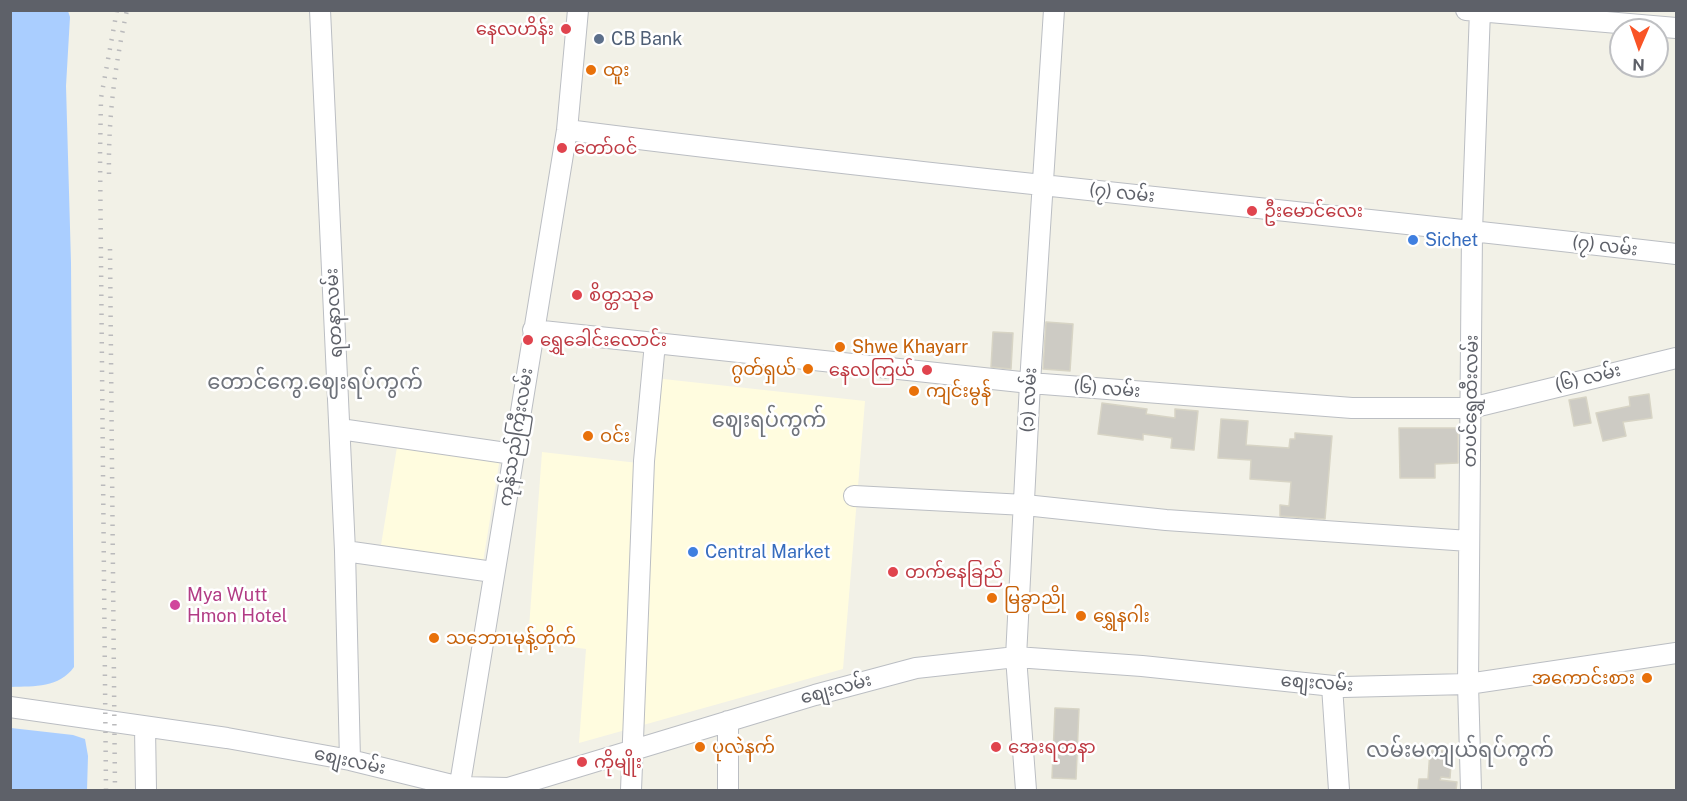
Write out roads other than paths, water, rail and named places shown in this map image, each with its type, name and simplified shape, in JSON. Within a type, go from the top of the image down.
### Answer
[{"type":"street","name":"ရတနာလမ်း","points":[[320,10],[345,551],[350,760]]},
{"type":"street","name":"ကုန်သည်ကြီးလမ်း","points":[[459,789],[567,130],[578,10]]},
{"type":"street","name":"(၁) လမ်း","points":[[1026,790],[1016,657],[1030,383],[1054,10]]},
{"type":"street","points":[[1475,11],[1603,16],[1677,28]]},
{"type":"street","name":"တပင်ရွှေထီးလမ်း","points":[[1471,790],[1468,684],[1475,11]]},
{"type":"street","name":"(၇) လမ်း","points":[[567,130],[806,160],[1677,254]]},
{"type":"street","name":"(၆) လမ်း","points":[[533,330],[1030,383],[1352,408],[1471,408],[1677,358]]},
{"type":"street","points":[[631,790],[644,461],[655,343]]},
{"type":"street","points":[[340,429],[513,454]]},
{"type":"street","points":[[854,496],[1025,505],[1166,520],[1469,541]]},
{"type":"street","points":[[345,551],[493,572]]},
{"type":"street","name":"စျေးလမ်း","points":[[10,707],[227,738],[350,760],[459,789],[508,788],[728,721],[916,668],[1016,657],[1142,666],[1332,686],[1468,684],[1677,653]]},
{"type":"street","points":[[1332,686],[1339,790]]},
{"type":"street","points":[[728,721],[728,790]]},
{"type":"street","points":[[145,728],[146,790]]},
{"type":"water","points":[[10,11],[68,11],[70,17],[66,86],[71,263],[74,667],[68,674],[54,682],[38,686],[11,687]]},
{"type":"water","points":[[11,728],[73,735],[85,739],[88,756],[87,790],[11,790]]},
{"type":"railway","points":[[106,790],[100,155],[101,98],[117,10]]},
{"type":"railway","points":[[109,174],[113,92],[127,10]]},
{"type":"railway","points":[[110,249],[115,790]]},
{"type":"place","name":"နေလဟိန်း","points":[[566,29]]},
{"type":"place","name":"CB Bank","points":[[599,39]]},
{"type":"place","name":"ထူး","points":[[591,70]]},
{"type":"place","name":"တော်ဝင်","points":[[562,148]]},
{"type":"place","name":"ဦးမောင်လေး","points":[[1252,211]]},
{"type":"place","name":"Sichet","points":[[1413,240]]},
{"type":"place","name":"စိတ္တသုခ","points":[[577,295]]},
{"type":"place","name":"ရွှေခေါင်းလောင်း","points":[[528,340]]},
{"type":"place","name":"Shwe Khayarr","points":[[840,347]]},
{"type":"place","name":"ဂွတ်ရှယ်","points":[[808,369]]},
{"type":"place","name":"နေလကြယ်","points":[[927,370]]},
{"type":"place","name":"ကျင်းမွန်","points":[[914,391]]},
{"type":"place","name":"ဝင်း","points":[[588,436]]},
{"type":"place","name":"Central Market","points":[[693,552]]},
{"type":"place","name":"တက်နေခြည်","points":[[893,572]]},
{"type":"place","name":"မြခွာညို","points":[[992,598]]},
{"type":"place","name":"Mya Wutt Hmon Hotel","points":[[175,605]]},
{"type":"place","name":"ရွှေနဂါး","points":[[1081,616]]},
{"type":"place","name":"သဘောၤမုန့်တိုက်","points":[[434,638]]},
{"type":"place","name":"အကောင်းစား","points":[[1647,678]]},
{"type":"place","name":"ပုလဲနက်","points":[[700,747]]},
{"type":"place","name":"အေးရတနာ","points":[[996,747]]},
{"type":"place","name":"ကိုမျိုး","points":[[582,762]]},
{"type":"district","name":"တောင်ကွေ.ဈေးရပ်ကွက်","points":[[315,383]]},
{"type":"district","name":"ဈေးရပ်ကွက်","points":[[769,421]]},
{"type":"district","name":"လမ်းမကျယ်ရပ်ကွက်","points":[[1460,751]]}]
